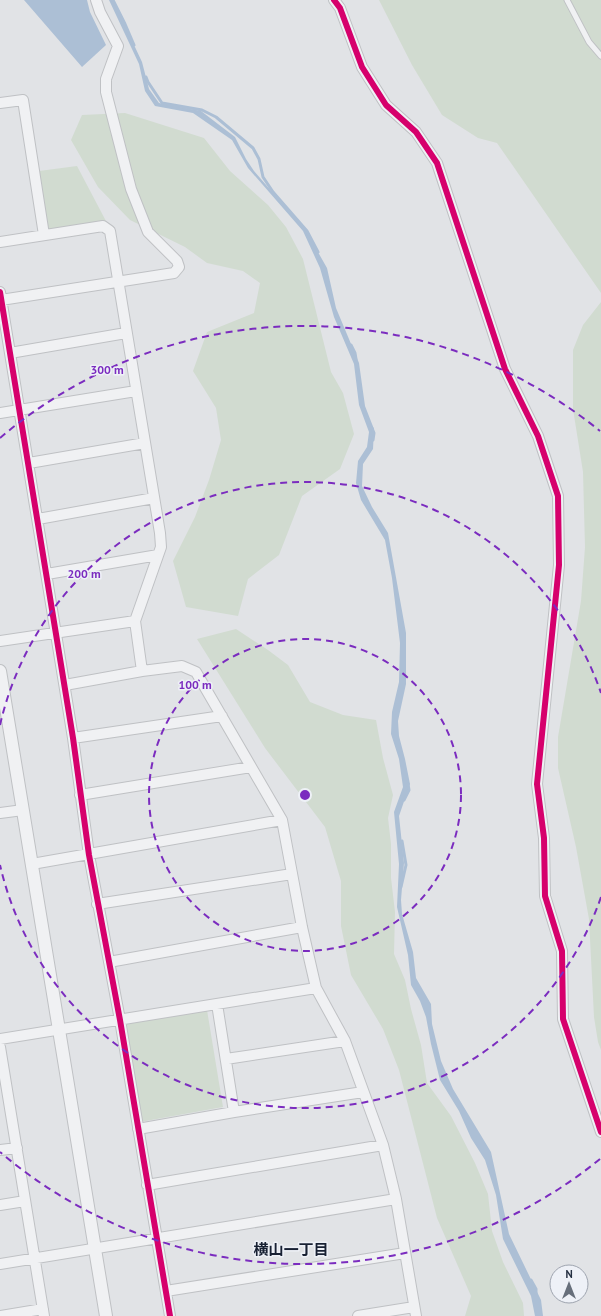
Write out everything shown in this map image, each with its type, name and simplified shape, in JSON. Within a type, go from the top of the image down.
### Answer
[{"type":"street","points":[[96,0],[100,12],[118,46],[106,78],[106,92],[131,189],[148,232],[178,261],[179,267],[174,273],[118,282],[1,296],[65,685],[97,904],[120,1020],[170,1316]]},
{"type":"street","points":[[334,0],[340,8],[362,67],[386,105],[416,132],[437,163],[505,369],[538,436],[558,496],[559,564],[537,784],[544,838],[545,896],[562,951],[563,1019],[601,1132]]},
{"type":"street","points":[[0,103],[23,100],[44,235]]},
{"type":"street","points":[[0,242],[103,226],[110,231],[160,533],[161,547],[135,621],[142,671]]},
{"type":"street","points":[[10,353],[126,333]]},
{"type":"street","points":[[0,413],[136,391]]},
{"type":"street","points":[[29,463],[145,444]]},
{"type":"street","points":[[38,519],[154,498]]},
{"type":"street","points":[[47,574],[158,555]]},
{"type":"street","points":[[0,641],[135,621]]},
{"type":"street","points":[[65,685],[142,671],[182,666],[196,672],[282,820],[302,927],[316,988],[345,1041],[383,1145],[396,1199],[415,1311],[358,1316]]},
{"type":"street","points":[[0,671],[106,1316]]},
{"type":"street","points":[[73,738],[222,716]]},
{"type":"street","points":[[80,795],[251,767]]},
{"type":"street","points":[[0,813],[23,810]]},
{"type":"street","points":[[32,864],[282,820]]},
{"type":"street","points":[[97,904],[292,874]]},
{"type":"street","points":[[109,962],[302,927]]},
{"type":"street","points":[[0,1039],[316,988]]},
{"type":"street","points":[[217,1004],[234,1112]]},
{"type":"street","points":[[226,1059],[345,1041]]},
{"type":"street","points":[[0,1047],[4,1094],[16,1148],[44,1312],[1,1316]]},
{"type":"street","points":[[138,1129],[363,1092]]},
{"type":"street","points":[[147,1184],[383,1145]]},
{"type":"street","points":[[0,1150],[16,1148]]},
{"type":"street","points":[[0,1264],[396,1199]]},
{"type":"street","points":[[0,1205],[25,1201]]},
{"type":"street","points":[[166,1292],[405,1253]]},
{"type":"lane","points":[[567,0],[589,42],[601,56]]},
{"type":"shaded area","points":[[379,0],[601,0],[601,293],[497,143],[478,138],[442,115],[412,65]]},
{"type":"shaded area","points":[[125,113],[204,138],[230,171],[268,205],[286,227],[303,259],[331,372],[343,393],[354,434],[340,469],[302,496],[279,555],[248,579],[238,616],[186,607],[173,561],[195,517],[209,480],[221,440],[216,408],[193,371],[207,332],[254,313],[260,283],[243,271],[207,263],[185,247],[130,220],[98,187],[71,140],[82,115]]},
{"type":"shaded area","points":[[77,166],[107,223],[48,230],[39,171]]},
{"type":"shaded area","points":[[601,302],[601,1050],[598,1042],[594,1017],[589,919],[576,847],[558,768],[558,737],[581,601],[585,547],[583,472],[573,409],[573,350],[583,325]]},
{"type":"shaded area","points":[[236,629],[288,665],[310,702],[343,715],[376,720],[383,758],[393,795],[388,818],[391,844],[391,878],[395,912],[394,954],[405,980],[421,1045],[427,1083],[451,1116],[475,1163],[488,1194],[492,1231],[503,1262],[523,1303],[524,1316],[465,1316],[471,1296],[437,1218],[399,1070],[383,1029],[351,975],[341,926],[341,881],[325,827],[265,748],[197,639]]},
{"type":"shaded area","points":[[207,1010],[223,1107],[140,1122],[124,1023]]},
{"type":"water","points":[[24,0],[87,0],[90,12],[106,45],[82,67]]},
{"type":"water","points":[[109,0],[113,0],[142,62],[149,89],[159,103],[201,111],[235,137],[254,171],[306,231],[327,268],[336,308],[359,363],[365,406],[374,429],[373,449],[363,464],[362,486],[372,507],[388,533],[406,633],[406,684],[398,721],[399,736],[410,784],[399,816],[404,863],[401,900],[402,914],[413,952],[416,978],[431,1004],[432,1024],[441,1061],[453,1089],[491,1152],[509,1234],[541,1300],[543,1316],[535,1316],[531,1296],[503,1239],[496,1195],[485,1160],[471,1138],[459,1111],[440,1080],[426,1017],[420,1001],[411,985],[408,955],[397,907],[399,864],[394,812],[403,787],[399,759],[391,734],[392,712],[399,682],[400,643],[392,578],[385,540],[361,500],[356,483],[358,461],[367,447],[369,432],[359,405],[354,364],[334,317],[320,268],[303,231],[248,168],[232,140],[193,113],[155,106],[145,91],[139,64]]},
{"type":"waterway","points":[[113,0],[134,45]]},
{"type":"waterway","points":[[146,77],[162,103],[202,110],[216,117],[253,148],[259,159],[263,177],[273,192],[307,231],[318,252]]},
{"type":"waterway","points":[[351,345],[356,359]]},
{"type":"waterway","points":[[372,428],[374,433],[373,440]]},
{"type":"waterway","points":[[404,800],[409,790],[408,784]]},
{"type":"waterway","points":[[401,887],[406,865],[402,841]]},
{"type":"waterway","points":[[531,1280],[536,1289],[536,1293]]},
{"type":"cycle path","points":[[334,0],[340,8],[362,67],[386,105],[416,132],[437,163],[505,369],[538,436],[558,496],[559,565],[537,784],[544,838],[545,896],[562,951],[563,1019],[601,1132]]},
{"type":"cycle path","points":[[0,292],[73,738],[89,855],[120,1020],[170,1316]]},
{"type":"district","name":"横山一丁目","points":[[291,1250]]}]
